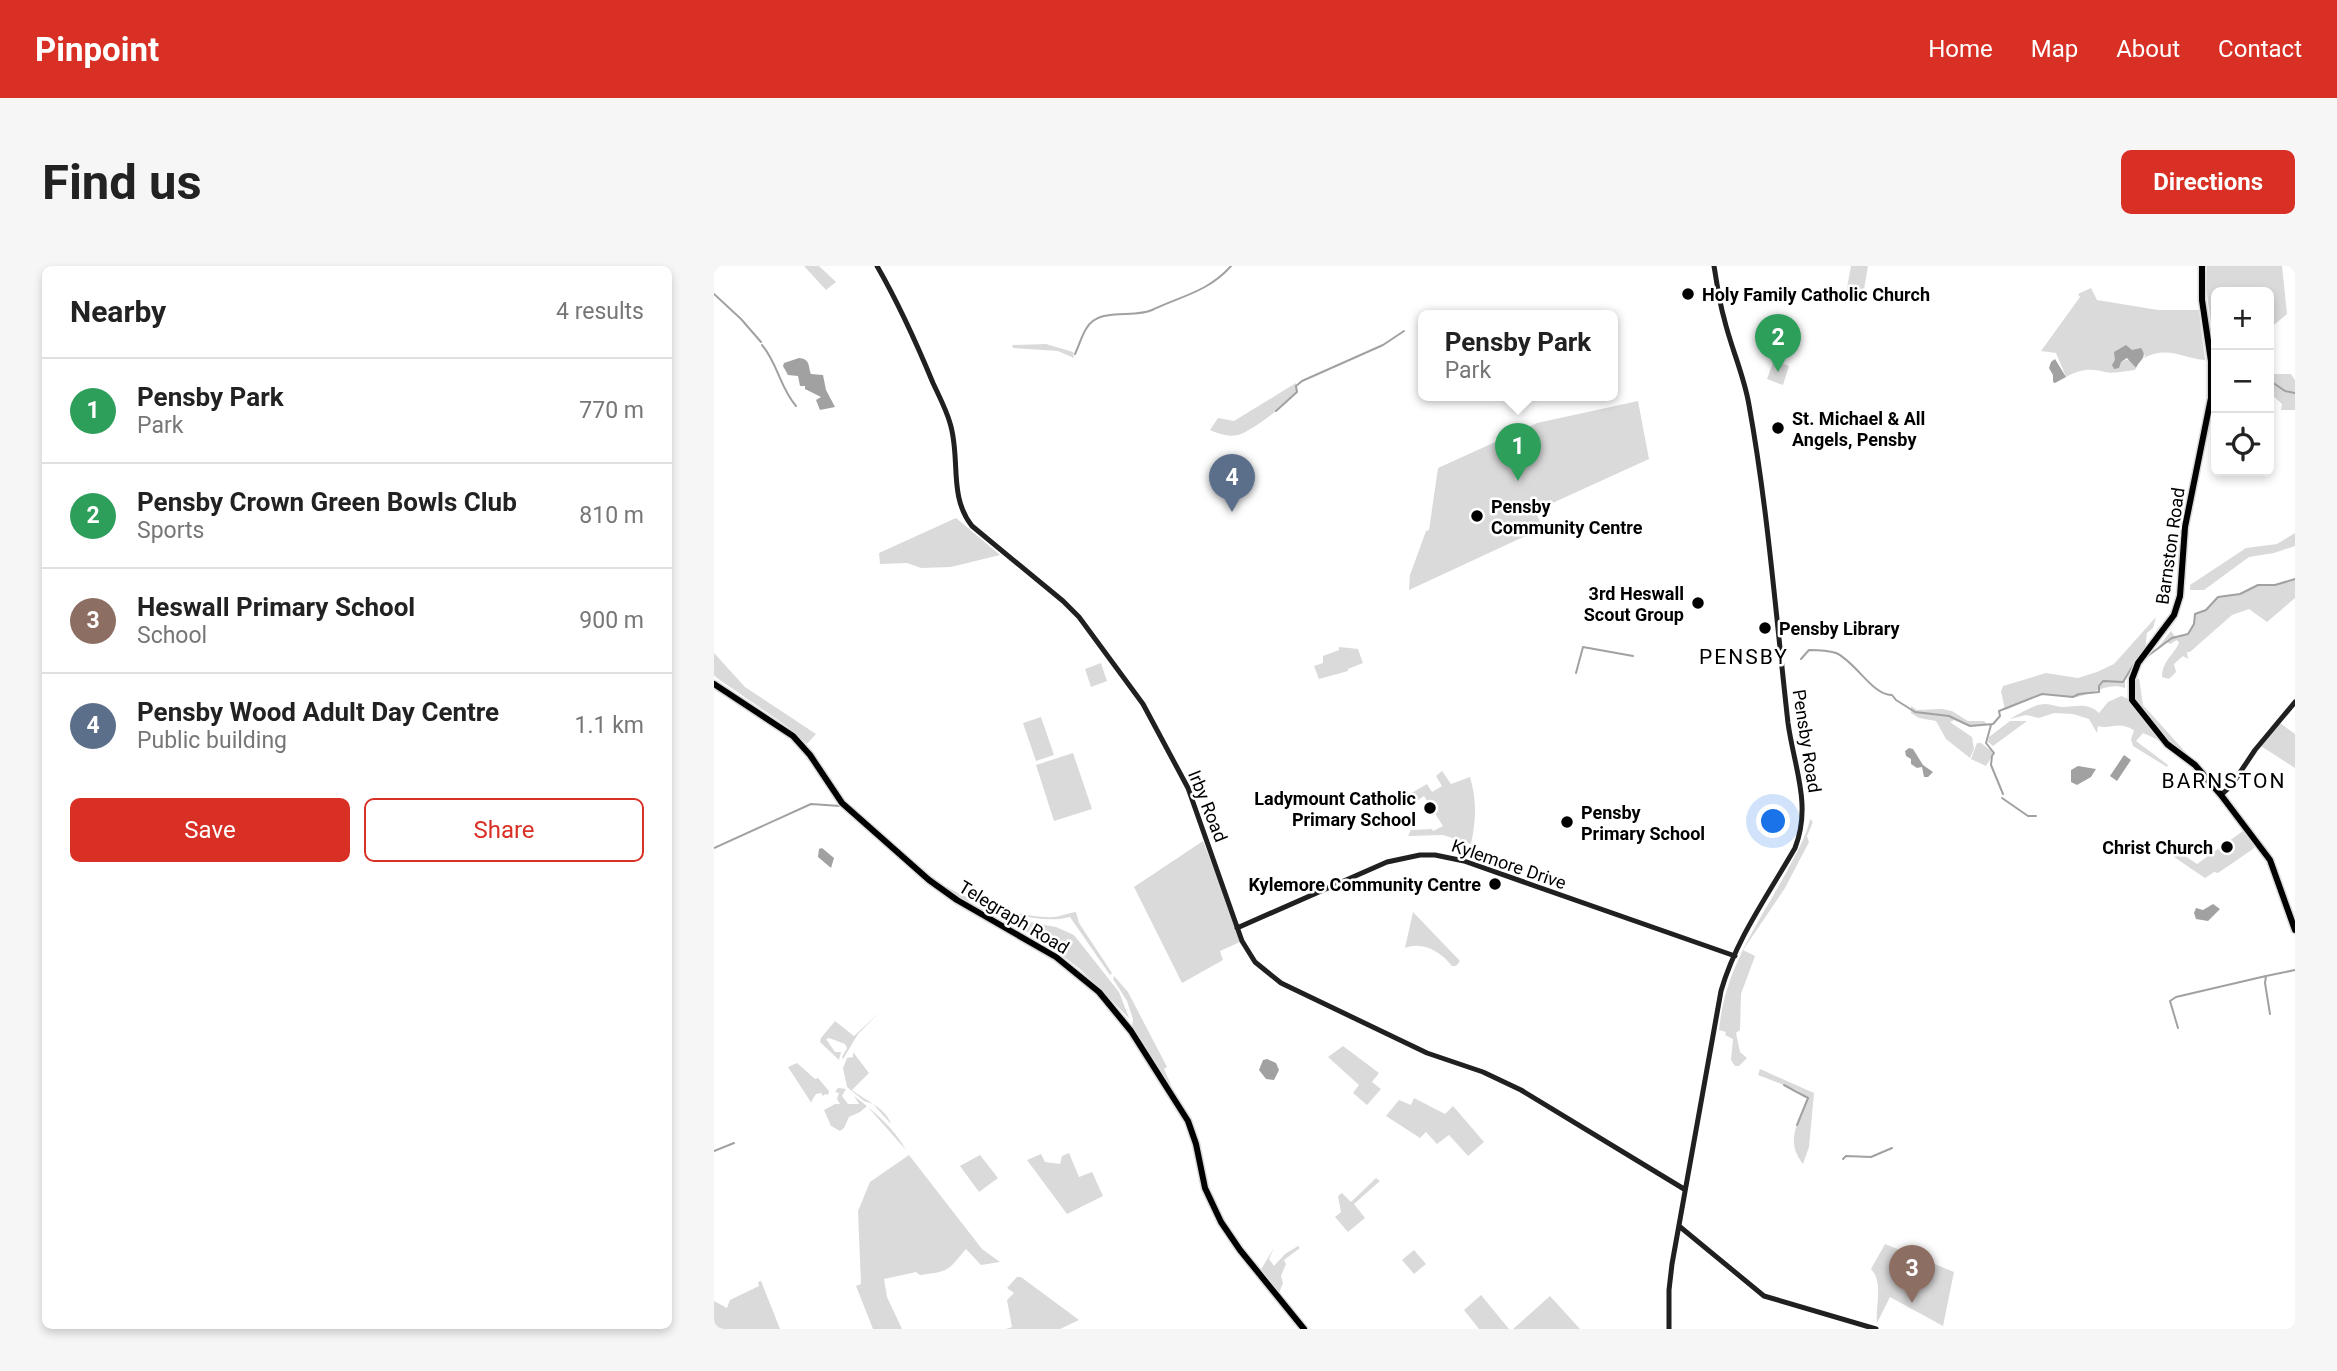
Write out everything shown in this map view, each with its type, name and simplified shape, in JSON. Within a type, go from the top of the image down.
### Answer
[{"type":"main road","name":"Barnston Road","points":[[2202,266],[2202,300],[2211,361],[2211,398],[2189,502],[2177,609],[2141,660],[2132,679],[2132,700],[2167,744],[2195,765],[2221,795],[2270,860],[2295,930]]},
{"type":"main road","name":"Telegraph Road","points":[[714,684],[793,736],[810,755],[842,803],[929,880],[957,900],[1056,957],[1098,992],[1131,1031],[1188,1121],[1205,1188],[1221,1222],[1240,1250],[1304,1329]]},
{"type":"street","name":"Irby Road","points":[[877,266],[908,321],[950,422],[957,454],[957,497],[962,512],[972,526],[1079,617],[1143,704],[1188,788],[1248,954],[1281,983],[1427,1053],[1483,1072],[1521,1090],[1684,1189]]},
{"type":"street","name":"Pensby Road","points":[[1669,1329],[1669,1290],[1684,1189],[1726,972],[1758,909],[1795,848],[1801,834],[1803,814],[1802,792],[1789,725],[1756,444],[1743,374],[1724,320],[1714,266]]},
{"type":"street","points":[[2221,795],[2231,786],[2255,750],[2295,702]]},
{"type":"street","name":"Kylemore Drive","points":[[1237,928],[1387,862],[1420,855],[1435,855],[1464,861],[1735,956]]},
{"type":"street","points":[[1679,1226],[1764,1297],[1876,1329]]},
{"type":"shaded area","points":[[804,266],[819,266],[836,282],[826,290]]},
{"type":"shaded area","points":[[1851,266],[1868,266],[1863,295],[1846,293]]},
{"type":"shaded area","points":[[2207,266],[2282,266],[2287,314],[2274,325],[2274,287],[2211,287],[2211,322],[2206,288]]},
{"type":"shaded area","points":[[2091,288],[2097,300],[2158,310],[2199,310],[2205,360],[2168,353],[2144,358],[2145,355],[2132,350],[2120,362],[2129,359],[2135,370],[2112,373],[2085,370],[2066,377],[2056,353],[2041,351],[2080,297],[2078,294]]},
{"type":"shaded area","points":[[1046,344],[1073,352],[1074,358],[1058,351],[1013,348],[1012,345]]},
{"type":"shaded area","points":[[2126,345],[2132,350],[2141,348],[2143,358],[2136,368],[2127,358],[2121,362],[2119,368],[2114,369],[2114,352]]},
{"type":"shaded area","points":[[799,358],[807,362],[811,374],[823,375],[826,390],[835,407],[820,410],[816,400],[821,397],[805,389],[805,386],[800,386],[798,376],[788,375],[784,363]]},
{"type":"shaded area","points":[[2055,359],[2066,377],[2055,383],[2049,368]]},
{"type":"shaded area","points":[[1774,360],[1789,366],[1783,385],[1767,379]]},
{"type":"shaded area","points":[[2274,374],[2291,374],[2295,380],[2295,410],[2281,410],[2282,404],[2274,397]]},
{"type":"shaded area","points":[[1296,383],[1297,392],[1252,428],[1231,436],[1210,430],[1218,418],[1234,421]]},
{"type":"shaded area","points":[[1638,401],[1649,459],[1535,511],[1543,528],[1409,590],[1410,575],[1426,531],[1429,530],[1438,468],[1537,423]]},
{"type":"shaded area","points":[[956,518],[1000,555],[951,567],[921,568],[907,563],[880,564],[879,553]]},
{"type":"shaded area","points":[[2295,533],[2295,546],[2249,557],[2204,590],[2190,590],[2190,585],[2246,548],[2277,544]]},
{"type":"shaded area","points":[[2295,579],[2295,598],[2267,622],[2249,609],[2232,615],[2187,652],[2188,659],[2183,656],[2174,664],[2176,672],[2169,679],[2162,677],[2166,663],[2179,643],[2177,640],[2170,644],[2167,642],[2155,651],[2171,631],[2176,638],[2188,634],[2194,624],[2195,614],[2206,610],[2218,597],[2240,594],[2258,585],[2275,585]]},
{"type":"shaded area","points":[[2156,617],[2153,628],[2147,633],[2145,650],[2125,677],[2125,688],[2112,686],[2073,697],[2040,695],[2005,710],[2001,691],[2003,686],[2046,673],[2078,678],[2097,672],[2114,664]]},
{"type":"shaded area","points":[[1339,647],[1358,649],[1363,663],[1348,671],[1319,679],[1314,666],[1323,663],[1323,656],[1339,650]]},
{"type":"shaded area","points":[[714,653],[745,687],[816,734],[807,744],[788,727],[717,678],[714,675]]},
{"type":"shaded area","points":[[1101,663],[1107,681],[1091,687],[1085,669]]},
{"type":"shaded area","points":[[2139,678],[2143,705],[2189,756],[2168,743],[2134,700],[2134,681]]},
{"type":"shaded area","points":[[2121,696],[2129,699],[2161,741],[2143,733],[2136,741],[2168,765],[2167,767],[2133,746],[2131,739],[2134,730],[2128,727],[2098,726],[2097,733],[2089,719],[2073,714],[2054,713],[2039,718],[2026,715],[2010,719],[2041,704],[2086,706],[2099,713],[2108,702]]},
{"type":"shaded area","points":[[1911,706],[1917,710],[1952,711],[1968,721],[1984,721],[1987,724],[1970,726],[1954,720],[1950,722],[1972,737],[1974,749],[1970,758],[1946,739],[1936,721],[1919,718],[1911,713]]},
{"type":"shaded area","points":[[1041,717],[1054,755],[1036,761],[1023,723]]},
{"type":"shaded area","points":[[2010,721],[2027,721],[1993,746],[1988,742],[1989,737]]},
{"type":"shaded area","points":[[2280,723],[2295,734],[2295,768],[2261,746]]},
{"type":"shaded area","points":[[1977,743],[1994,753],[1986,766],[1971,759]]},
{"type":"shaded area","points":[[1913,749],[1923,765],[1933,772],[1928,777],[1924,777],[1922,767],[1917,768],[1911,764],[1905,751]]},
{"type":"shaded area","points":[[1073,753],[1092,809],[1054,821],[1036,765]]},
{"type":"shaded area","points":[[2124,755],[2131,760],[2117,781],[2110,776]]},
{"type":"shaded area","points":[[2078,766],[2096,769],[2091,777],[2077,785],[2071,782],[2071,770]]},
{"type":"shaded area","name":"Ladymount Catholic Primary School","points":[[1442,771],[1451,784],[1470,777],[1475,810],[1471,844],[1443,835],[1408,836],[1411,830],[1433,831],[1443,826],[1424,796],[1414,803],[1411,799],[1405,802],[1403,798],[1427,784],[1432,792],[1442,786],[1436,776]]},
{"type":"shaded area","points":[[1810,819],[1813,822],[1807,836],[1809,842],[1785,888],[1743,950],[1786,873]]},
{"type":"shaded area","points":[[2243,831],[2255,846],[2253,849],[2218,873],[2214,872],[2205,878],[2174,857],[2178,851],[2197,864]]},
{"type":"shaded area","points":[[1203,841],[1242,941],[1220,951],[1223,960],[1182,983],[1134,887]]},
{"type":"shaded area","points":[[822,848],[834,858],[831,868],[818,857],[819,849]]},
{"type":"shaded area","points":[[947,887],[984,903],[1029,915],[1054,917],[1076,912],[1079,923],[1112,973],[1110,975],[1070,917],[1046,919],[1020,915],[969,900],[968,902],[946,889]]},
{"type":"shaded area","points":[[2213,904],[2220,909],[2208,921],[2196,919],[2196,908],[2203,910]]},
{"type":"shaded area","points":[[1413,912],[1460,961],[1456,966],[1452,966],[1443,956],[1431,949],[1418,946],[1405,948]]},
{"type":"shaded area","points":[[1001,917],[1056,927],[1074,935],[1119,992],[1129,1018],[1080,969],[1041,940]]},
{"type":"shaded area","points":[[1743,950],[1755,956],[1741,994],[1740,1030],[1736,1033],[1740,1052],[1747,1058],[1739,1066],[1735,1066],[1731,1060],[1733,1039],[1725,1035],[1726,1032],[1719,1030],[1728,987]]},
{"type":"shaded area","points":[[1114,976],[1128,992],[1167,1067],[1164,1069],[1172,1087],[1132,1028],[1133,1019],[1127,1001],[1113,979]]},
{"type":"shaded area","points":[[880,1012],[858,1034],[843,1059],[847,1048],[845,1044],[826,1039],[835,1052],[841,1052],[839,1060],[820,1042],[835,1021],[854,1036]]},
{"type":"shaded area","points":[[1343,1046],[1379,1073],[1372,1082],[1381,1089],[1367,1105],[1353,1093],[1359,1085],[1328,1057]]},
{"type":"shaded area","points":[[853,1052],[869,1073],[852,1090],[875,1105],[880,1109],[891,1124],[873,1104],[864,1101],[847,1087],[843,1068],[847,1058],[853,1057]]},
{"type":"shaded area","points":[[1263,1060],[1276,1063],[1279,1070],[1274,1080],[1266,1079],[1259,1070]]},
{"type":"shaded area","points":[[797,1063],[815,1079],[818,1078],[829,1091],[828,1095],[816,1094],[811,1102],[814,1107],[788,1067]]},
{"type":"shaded area","points":[[1760,1069],[1814,1093],[1809,1147],[1803,1164],[1794,1147],[1794,1139],[1808,1098],[1797,1090],[1758,1075]]},
{"type":"shaded area","points":[[838,1088],[846,1089],[842,1096],[848,1104],[859,1104],[854,1096],[867,1106],[849,1117],[840,1131],[831,1126],[824,1110],[840,1104],[837,1099],[839,1093],[835,1092]]},
{"type":"shaded area","points":[[1414,1098],[1445,1114],[1453,1106],[1484,1142],[1468,1156],[1449,1135],[1437,1144],[1426,1132],[1420,1138],[1386,1116],[1399,1100],[1411,1105]]},
{"type":"shaded area","points":[[868,1107],[890,1127],[906,1150]]},
{"type":"shaded area","points":[[1069,1153],[1079,1177],[1092,1172],[1103,1196],[1067,1214],[1027,1160],[1041,1154],[1045,1162],[1060,1164],[1062,1156]]},
{"type":"shaded area","points":[[909,1155],[982,1249],[1000,1262],[981,1265],[966,1249],[943,1271],[920,1275],[916,1272],[884,1279],[887,1297],[902,1329],[873,1329],[856,1286],[861,1284],[858,1211],[870,1182]]},
{"type":"shaded area","points":[[980,1155],[998,1178],[979,1192],[960,1166]]},
{"type":"shaded area","points":[[1376,1178],[1380,1181],[1354,1204],[1365,1218],[1348,1232],[1335,1217],[1341,1212],[1338,1196],[1342,1193],[1351,1202]]},
{"type":"shaded area","points":[[1885,1244],[1954,1272],[1943,1326],[1890,1297],[1877,1323],[1878,1288],[1871,1269]]},
{"type":"shaded area","points":[[1298,1246],[1300,1248],[1284,1260],[1286,1264],[1279,1293],[1260,1271],[1274,1248],[1269,1259],[1274,1266],[1285,1254]]},
{"type":"shaded area","points":[[1414,1250],[1426,1264],[1414,1274],[1402,1260]]},
{"type":"shaded area","points":[[1017,1277],[1021,1277],[1079,1320],[1060,1329],[1006,1329],[1012,1327],[1007,1300],[1014,1293],[1007,1288]]},
{"type":"shaded area","points":[[761,1281],[780,1329],[714,1329],[714,1301],[727,1308],[730,1300],[759,1286],[758,1282]]},
{"type":"shaded area","points":[[1481,1295],[1509,1329],[1479,1329],[1464,1310]]},
{"type":"shaded area","points":[[1550,1296],[1580,1329],[1513,1329]]},
{"type":"waterway","points":[[1075,354],[1086,329],[1099,318],[1152,310],[1204,288],[1231,266]]},
{"type":"waterway","points":[[714,294],[761,342]]},
{"type":"waterway","points":[[1276,411],[1297,392],[1296,386],[1302,381],[1383,345],[1404,331]]},
{"type":"waterway","points":[[762,345],[796,406]]},
{"type":"waterway","points":[[2274,383],[2285,391],[2295,393]]},
{"type":"waterway","points":[[2145,658],[2172,638],[2188,634],[2194,624],[2195,614],[2206,610],[2218,597],[2240,594],[2258,585],[2275,585],[2295,579]]},
{"type":"waterway","points":[[1576,673],[1583,647],[1633,656]]},
{"type":"waterway","points":[[1801,659],[1809,650],[1836,653],[1878,690],[1892,695],[1915,712],[1949,716],[1970,726],[1993,724],[2000,716],[1999,711],[2042,694],[2073,697],[2099,692],[2103,681],[2123,682],[2134,664]]},
{"type":"waterway","points":[[1991,725],[1986,743],[1994,753],[1991,765],[2003,794]]},
{"type":"waterway","points":[[2002,798],[2028,816],[2036,816]]},
{"type":"waterway","points":[[714,848],[811,804],[840,806]]},
{"type":"waterway","points":[[2270,1014],[2266,976],[2295,970]]},
{"type":"waterway","points":[[2178,1028],[2170,1001],[2176,997],[2266,976]]},
{"type":"waterway","points":[[1784,1085],[1808,1098],[1797,1125]]},
{"type":"waterway","points":[[714,1151],[734,1143]]},
{"type":"waterway","points":[[1843,1159],[1846,1156],[1871,1157],[1892,1148]]},
{"type":"place","name":"Holy Family Catholic Church","points":[[1688,294]]},
{"type":"place","name":"Pensby Crown Green Bowls Club","points":[[1778,372]]},
{"type":"place","name":"St. Michael & All Angels, Pensby","points":[[1778,428]]},
{"type":"place","name":"Pensby Park","points":[[1518,481]]},
{"type":"place","name":"Pensby Wood Adult Day Centre","points":[[1232,512]]},
{"type":"place","name":"Pensby Community Centre","points":[[1477,516]]},
{"type":"place","name":"3rd Heswall Scout Group","points":[[1698,603]]},
{"type":"place","name":"Pensby Library","points":[[1765,628]]},
{"type":"place","name":"Ladymount Catholic Primary School","points":[[1430,808]]},
{"type":"place","name":"Pensby Primary School","points":[[1567,822]]},
{"type":"place","name":"Christ Church","points":[[2227,847]]},
{"type":"place","name":"Kylemore Community Centre","points":[[1495,884]]},
{"type":"place","name":"Heswall Primary School","points":[[1912,1303]]},
{"type":"district","name":"PENSBY","points":[[1744,657]]},
{"type":"district","name":"BARNSTON","points":[[2224,781]]}]
